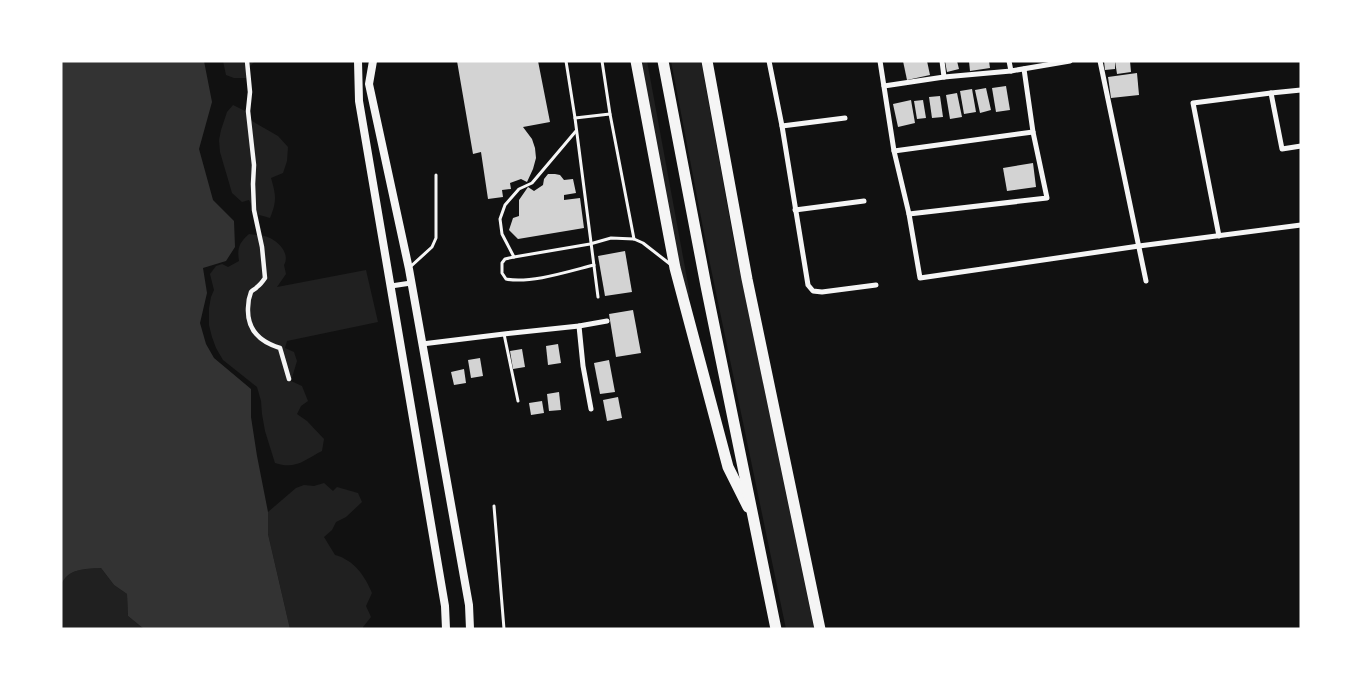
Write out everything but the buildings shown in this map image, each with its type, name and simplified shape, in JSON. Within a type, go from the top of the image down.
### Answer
[{"type":"highway","points":[[636,61],[675,268],[728,466],[754,520]]},
{"type":"highway","points":[[663,61],[706,286],[776,629]]},
{"type":"highway","points":[[707,61],[747,279],[820,629]]},
{"type":"street","points":[[247,61],[250,92],[248,111],[254,165],[252,184],[254,210],[262,247],[265,278],[252,291],[248,302],[248,321],[253,331],[261,338],[271,346],[280,348],[289,378]]},
{"type":"street","points":[[358,61],[359,101],[445,606],[446,629]]},
{"type":"street","points":[[373,61],[369,84],[409,269],[469,605],[470,629]]},
{"type":"street","points":[[769,61],[782,126],[808,285],[813,291],[822,292],[876,285]]},
{"type":"street","points":[[880,61],[894,151],[909,214],[920,278],[1139,246],[1301,225]]},
{"type":"street","points":[[942,61],[944,78]]},
{"type":"street","points":[[1009,61],[1011,71]]},
{"type":"street","points":[[884,86],[1011,71],[1070,61]]},
{"type":"street","points":[[1100,61],[1146,281]]},
{"type":"street","points":[[909,214],[1047,198],[1033,132],[1024,69]]},
{"type":"street","points":[[1219,236],[1194,103],[1301,90]]},
{"type":"street","points":[[1271,93],[1282,149],[1301,146]]},
{"type":"street","points":[[782,126],[845,118]]},
{"type":"street","points":[[894,151],[1033,132]]},
{"type":"street","points":[[795,210],[864,201]]},
{"type":"street","points":[[391,286],[411,283]]},
{"type":"street","points":[[422,344],[579,326],[607,321]]},
{"type":"street","points":[[579,326],[591,409]]},
{"type":"lane","points":[[566,61],[598,297]]},
{"type":"lane","points":[[602,61],[610,114],[634,239]]},
{"type":"lane","points":[[575,118],[610,114]]},
{"type":"lane","points":[[514,257],[502,234],[500,219],[505,205],[519,189],[532,182],[576,131]]},
{"type":"lane","points":[[409,269],[432,247],[436,238],[436,175]]},
{"type":"lane","points":[[594,265],[527,280],[514,281],[506,279],[502,273],[502,263],[514,257],[590,244],[611,238],[634,239],[643,243],[675,268]]},
{"type":"lane","points":[[504,334],[518,401]]},
{"type":"lane","points":[[494,506],[504,629]]},
{"type":"shaded area","points":[[61,61],[204,61],[212,102],[199,149],[213,200],[234,221],[235,247],[226,261],[203,268],[207,293],[200,323],[206,344],[214,358],[251,389],[251,417],[268,512],[268,534],[290,629],[144,629],[128,616],[127,594],[114,585],[101,568],[83,569],[72,573],[64,580],[61,586]]},
{"type":"shaded area","points":[[223,61],[255,61],[249,67],[246,78],[234,78],[226,75]]},
{"type":"shaded area","points":[[641,61],[647,61],[690,295],[688,297],[685,296]]},
{"type":"shaded area","points":[[671,61],[701,61],[735,248],[814,629],[786,629],[709,259]]},
{"type":"shaded area","points":[[233,105],[245,111],[252,121],[278,136],[288,147],[287,161],[283,173],[271,178],[275,198],[270,218],[256,214],[249,200],[242,202],[232,193],[220,152],[219,140],[227,112]]},
{"type":"shaded area","points":[[249,234],[270,238],[283,249],[286,257],[284,265],[286,274],[277,287],[366,270],[378,322],[287,341],[285,348],[294,352],[297,361],[291,381],[302,386],[308,401],[301,406],[297,414],[307,421],[324,439],[322,451],[294,465],[275,463],[265,431],[257,387],[223,360],[216,348],[209,325],[209,308],[214,290],[210,274],[216,266],[222,264],[228,267],[239,261],[238,253],[240,246]]},
{"type":"shaded area","points":[[324,483],[333,491],[337,487],[358,493],[362,502],[346,517],[336,522],[332,530],[324,537],[335,555],[342,557],[358,570],[372,593],[366,606],[371,617],[363,629],[290,629],[268,534],[268,512],[296,488],[304,485],[314,486]]},
{"type":"shaded area","points":[[101,568],[114,585],[127,594],[128,616],[144,629],[61,629],[61,586],[64,580],[77,571]]}]
